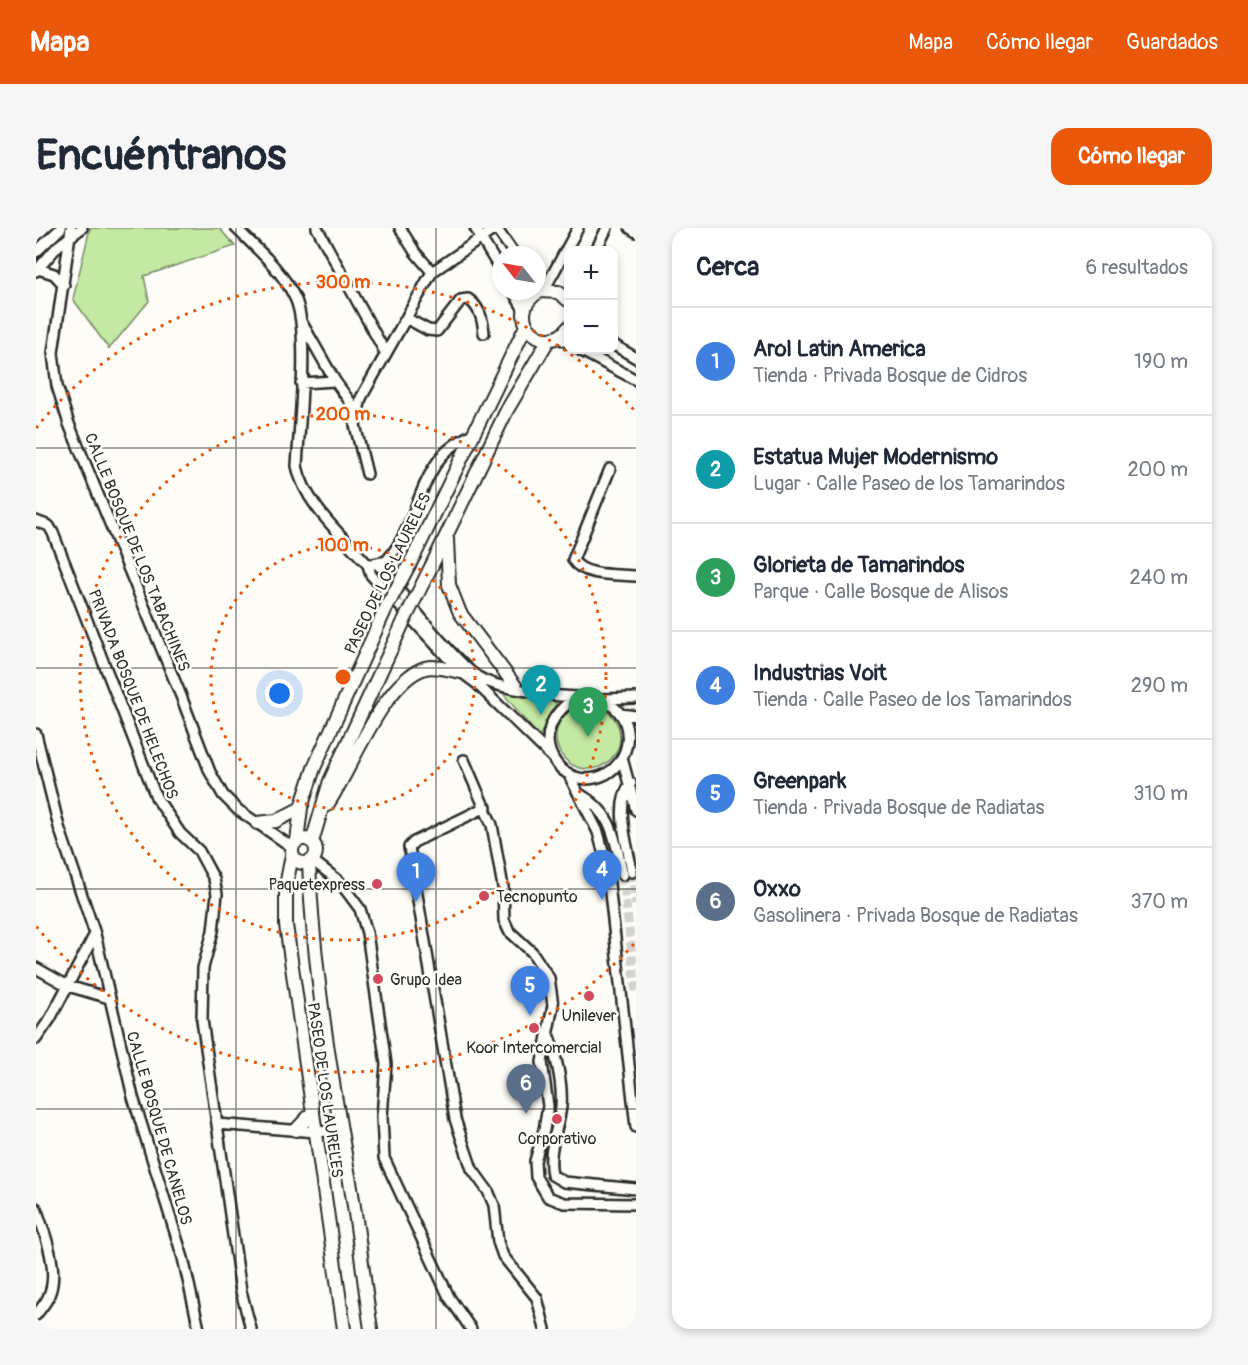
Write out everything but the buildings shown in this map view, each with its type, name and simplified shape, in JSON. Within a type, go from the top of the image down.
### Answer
[{"type":"main road","points":[[546,291],[558,292],[564,297]]},
{"type":"main road","points":[[312,842],[303,839],[294,848],[297,862],[311,861],[316,851],[312,842],[330,781],[404,621],[447,538],[507,410],[558,340],[536,336],[526,326],[524,310],[529,300]]},
{"type":"main road","name":"PASEO DE LOS LAURELES","points":[[344,1329],[286,925],[286,886],[301,808],[314,768],[385,610],[415,554],[526,326]]},
{"type":"main road","points":[[489,403],[501,405],[507,410]]},
{"type":"main road","points":[[447,538],[449,585],[459,613],[516,687]]},
{"type":"main road","points":[[319,815],[339,786],[386,700],[398,686],[423,669],[434,667],[461,672]]},
{"type":"main road","points":[[257,823],[285,818],[301,808]]},
{"type":"main road","name":"PASEO DE LOS LAURELES","points":[[311,861],[312,923],[340,1130],[371,1329]]},
{"type":"main road","points":[[296,1130],[313,1112]]},
{"type":"street","points":[[36,252],[61,228]]},
{"type":"street","points":[[64,285],[54,274],[37,270],[71,232],[82,228]]},
{"type":"street","points":[[236,228],[282,277],[296,299],[302,323],[297,466],[301,483],[308,496],[368,565],[371,575],[461,672],[477,684],[568,773],[598,832],[607,866],[636,1127]]},
{"type":"street","points":[[316,228],[386,354]]},
{"type":"street","points":[[400,228],[415,252],[432,272]]},
{"type":"street","points":[[475,228],[492,255]]},
{"type":"street","points":[[367,474],[357,440],[357,410],[432,272],[496,228],[509,246]]},
{"type":"street","points":[[546,280],[578,228]]},
{"type":"street","points":[[598,246],[607,228]]},
{"type":"street","points":[[630,228],[636,232]]},
{"type":"street","name":"CALLE BOSQUE DE LOS TABACHINES","points":[[71,232],[53,353],[57,386],[69,424],[210,772],[223,795],[238,810],[294,848]]},
{"type":"street","points":[[406,318],[428,330],[437,331],[461,300],[468,299],[473,302],[483,319],[484,333]]},
{"type":"street","points":[[518,300],[524,310]]},
{"type":"street","points":[[302,323],[335,381],[357,410]]},
{"type":"street","points":[[618,347],[636,358]]},
{"type":"street","points":[[587,354],[636,380]]},
{"type":"street","points":[[301,383],[335,381]]},
{"type":"street","points":[[371,575],[392,557],[403,540],[437,462],[450,447],[474,433]]},
{"type":"street","points":[[610,469],[573,560],[577,566],[585,570],[636,576]]},
{"type":"street","name":"PRIVADA BOSQUE DE HELECHOS","points":[[36,521],[49,526],[53,533],[156,797],[180,833],[199,851],[214,879],[217,911],[203,968],[202,1011],[240,1291],[251,1329]]},
{"type":"street","points":[[368,565],[382,562],[423,619],[472,673],[488,681],[575,699],[636,698]]},
{"type":"street","points":[[551,756],[547,740],[550,722],[560,708],[575,699]]},
{"type":"street","points":[[600,699],[620,714],[636,716]]},
{"type":"street","points":[[568,773],[586,778],[604,775],[622,758],[628,736],[620,714]]},
{"type":"street","name":"CALLE BOSQUE DE CANELOS","points":[[36,734],[59,827],[94,934],[133,1097],[183,1258],[199,1329]]},
{"type":"street","points":[[622,758],[636,810]]},
{"type":"street","points":[[464,760],[492,825],[503,887],[504,920],[509,931],[532,952],[549,978],[553,1005],[542,1062],[548,1106],[535,1161],[536,1177],[548,1197],[564,1203],[636,1204]]},
{"type":"street","points":[[578,793],[593,801],[609,820],[628,873],[622,813],[623,797],[630,783]]},
{"type":"street","points":[[486,807],[414,842],[410,847],[455,1119],[472,1169],[488,1191],[494,1205],[498,1242],[503,1256],[537,1298],[545,1329]]},
{"type":"street","points":[[311,861],[339,881],[360,909],[367,933],[386,1064],[386,1089],[382,1117],[384,1158],[449,1297],[471,1329]]},
{"type":"street","points":[[36,1039],[68,986],[94,934]]},
{"type":"street","points":[[36,968],[68,986],[109,998]]},
{"type":"street","points":[[548,1034],[557,1057],[561,1105],[549,1160],[552,1175],[564,1182],[636,1189]]},
{"type":"street","points":[[217,1124],[316,1131],[340,1130]]},
{"type":"street","points":[[36,1208],[50,1259],[52,1280],[50,1295],[36,1315]]},
{"type":"green space","points":[[90,228],[219,228],[235,246],[144,276],[149,301],[109,349],[73,299]]},
{"type":"green space","points":[[496,685],[557,701],[539,737]]},
{"type":"green space","points":[[588,705],[611,714],[620,737],[611,760],[588,769],[565,760],[556,737],[565,714]]},
{"type":"tunnel","points":[[632,872],[636,905]]},
{"type":"tunnel","points":[[623,875],[636,992]]},
{"type":"place","name":"Estatua Mujer Modernismo","points":[[541,715]]},
{"type":"place","name":"Glorieta de Tamarindos","points":[[588,737]]},
{"type":"place","name":"Paquetexpress","points":[[377,884]]},
{"type":"place","name":"Tecnopunto","points":[[484,896]]},
{"type":"place","name":"Industrias Voit","points":[[602,900]]},
{"type":"place","name":"Arol Latin America","points":[[416,902]]},
{"type":"place","name":"Grupo Idea","points":[[378,979]]},
{"type":"place","name":"Unilever","points":[[589,996]]},
{"type":"place","name":"Greenpark","points":[[530,1016]]},
{"type":"place","name":"Koor Intercomercial","points":[[534,1028]]},
{"type":"place","name":"Oxxo","points":[[526,1114]]},
{"type":"place","name":"Corporativo","points":[[557,1119]]}]
